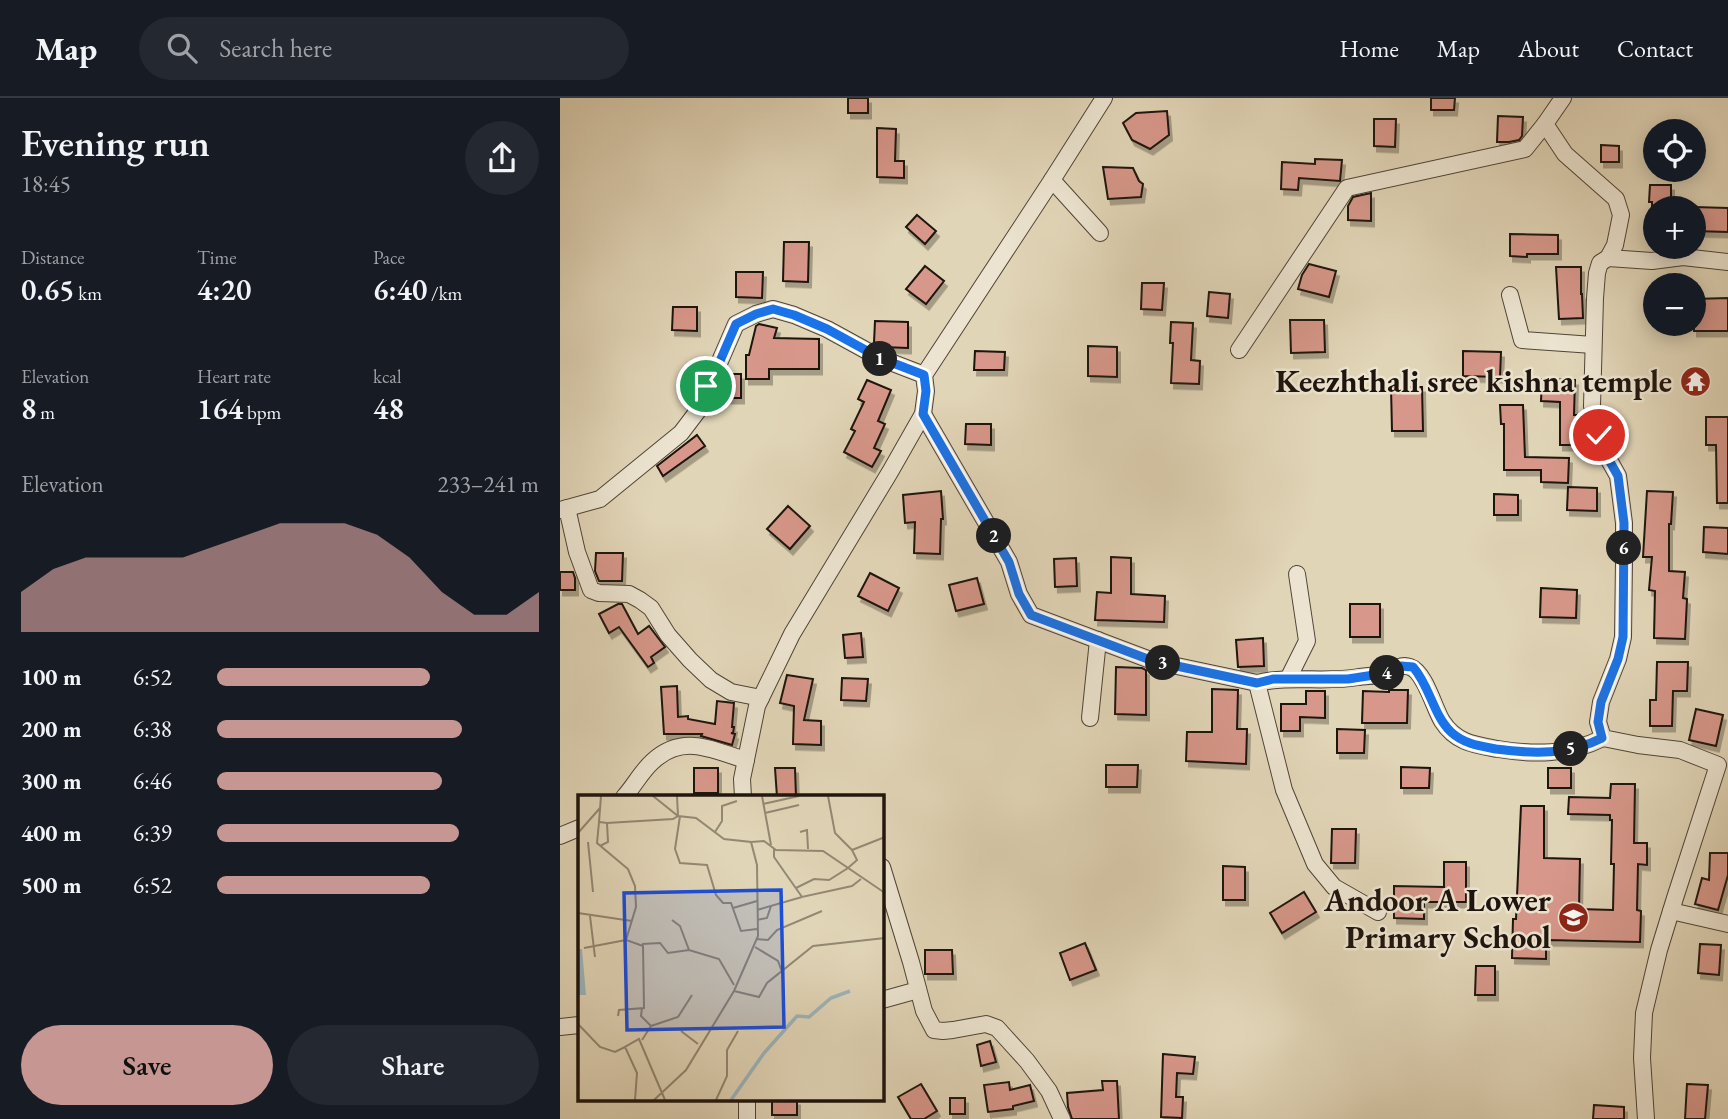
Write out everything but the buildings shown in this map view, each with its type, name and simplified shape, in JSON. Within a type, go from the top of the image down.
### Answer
[{"type":"street","points":[[743,795],[743,779],[757,706],[792,634],[923,414],[926,391],[924,375],[1104,98]]},
{"type":"street","points":[[1239,349],[1347,188],[1525,149],[1563,98]]},
{"type":"street","points":[[1545,124],[1565,154],[1616,199],[1621,215],[1615,245],[1608,258],[1600,263],[1597,273],[1593,345],[1592,406],[1599,435],[1618,476],[1624,523],[1623,637],[1618,659],[1601,702],[1598,722],[1602,738]]},
{"type":"street","points":[[1052,180],[1100,233]]},
{"type":"street","points":[[1608,258],[1652,261],[1683,257],[1728,262]]},
{"type":"street","points":[[1510,295],[1522,340],[1593,345]]},
{"type":"street","points":[[761,698],[731,692],[711,680],[668,635],[651,608],[640,600],[629,594],[598,593],[592,590],[563,509],[600,499],[681,433],[700,408],[706,386],[736,324],[756,314],[773,309],[794,315],[827,329],[880,358],[924,375]]},
{"type":"street","points":[[923,414],[1009,562],[1019,594],[1031,615],[1153,661],[1257,683],[1273,679],[1348,679],[1387,673],[1401,666],[1413,667],[1421,677],[1442,722],[1453,734],[1470,744],[1525,753],[1558,752],[1588,745],[1602,738],[1680,750],[1723,765],[1696,828],[1659,950],[1644,1013],[1642,1058],[1646,1119]]},
{"type":"street","points":[[1288,679],[1307,640],[1297,574]]},
{"type":"street","points":[[1090,718],[1098,640]]},
{"type":"street","points":[[1257,683],[1283,790],[1315,864],[1334,887],[1378,912]]},
{"type":"street","points":[[626,795],[650,764],[666,751],[680,746],[697,746],[746,760]]},
{"type":"street","points":[[560,836],[578,828]]},
{"type":"street","points":[[884,874],[924,1012],[934,1030],[953,1030],[986,1024],[998,1028],[1049,1091],[1062,1119]]},
{"type":"street","points":[[1671,911],[1728,924]]},
{"type":"street","points":[[884,999],[918,990]]},
{"type":"street","points":[[560,1027],[578,1024]]},
{"type":"place","name":"Keezhthali sree kishna temple","points":[[1695,381]]},
{"type":"place","name":"Andoor A Lower Primary School","points":[[1574,918]]},
{"type":"route","points":[[706,386],[736,324],[756,314],[773,309],[827,329],[880,358],[924,375],[926,391],[923,414],[1009,562],[1019,594],[1031,615],[1153,661],[1257,683],[1273,679],[1348,679],[1387,673],[1401,666],[1413,667],[1421,677],[1442,722],[1453,734],[1470,744],[1525,753],[1558,752],[1588,745],[1602,738],[1598,722],[1601,702],[1618,659],[1623,637],[1625,602],[1624,523],[1618,476],[1599,435]]}]
